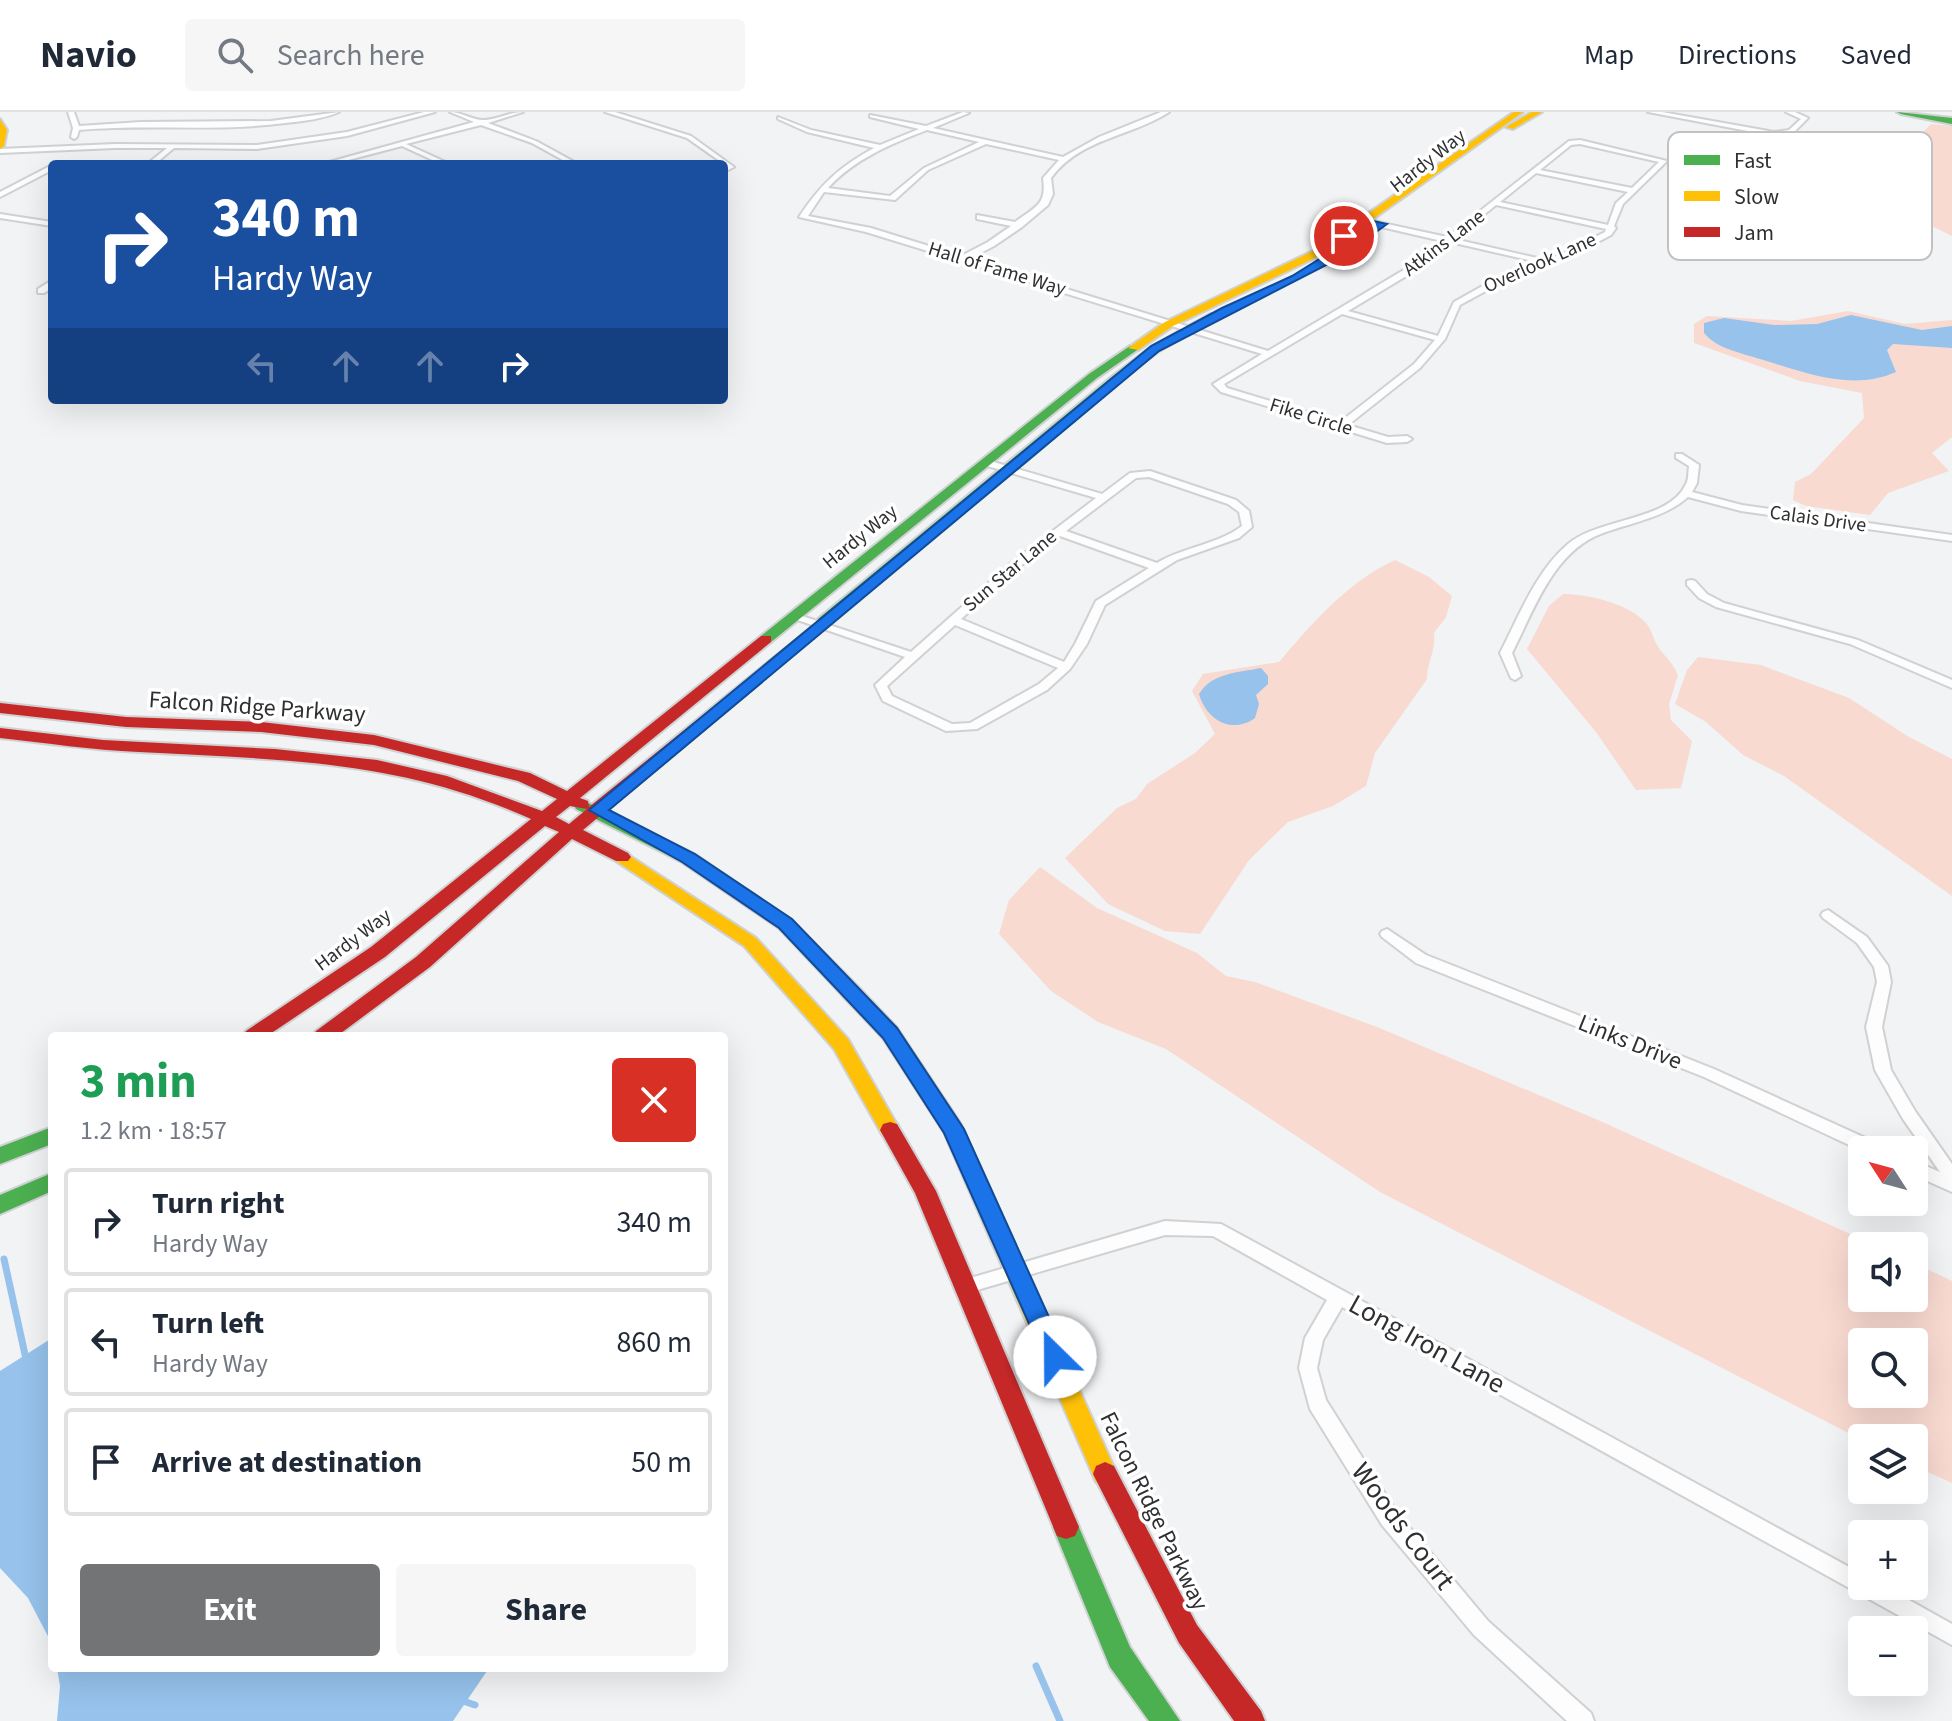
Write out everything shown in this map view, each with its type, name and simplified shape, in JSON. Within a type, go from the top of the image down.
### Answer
[{"type":"main road","name":"Hardy Way","points":[[328,1032],[423,962],[572,830],[1155,349],[1338,255],[1375,222],[1519,112]]},
{"type":"main road","name":"Hardy Way","points":[[259,1032],[378,952],[1093,376],[1169,324],[1278,274],[1375,222],[1508,128],[1538,112]]},
{"type":"main road","points":[[1901,112],[1952,121]]},
{"type":"main road","points":[[0,122],[3,130],[0,149]]},
{"type":"main road","name":"Falcon Ridge Parkway","points":[[0,708],[126,722],[261,727],[374,740],[524,777],[597,810],[688,858],[785,924],[890,1033],[953,1129],[1019,1272],[1103,1470],[1181,1621],[1251,1721]]},
{"type":"main road","name":"Falcon Ridge Parkway","points":[[0,733],[103,745],[245,751],[378,765],[471,788],[545,817],[639,866],[750,942],[841,1044],[925,1191],[1120,1657],[1166,1721]]},
{"type":"main road","points":[[0,1156],[48,1137]]},
{"type":"main road","points":[[0,1205],[48,1184]]},
{"type":"street","points":[[68,148],[76,128],[71,112]]},
{"type":"street","points":[[76,128],[145,122],[254,126],[336,112]]},
{"type":"street","points":[[0,149],[172,149],[286,144],[347,134],[432,112]]},
{"type":"street","points":[[453,112],[534,142],[568,160]]},
{"type":"street","points":[[343,160],[405,146],[520,112]]},
{"type":"street","points":[[608,112],[689,137],[718,160]]},
{"type":"street","points":[[795,112],[780,118],[809,131],[882,148]]},
{"type":"street","points":[[882,112],[872,116],[1064,159]]},
{"type":"street","points":[[964,258],[1019,225],[1045,203],[1049,194],[1047,178],[1064,159],[1092,143],[1166,112]]},
{"type":"street","points":[[1651,112],[1773,132]]},
{"type":"street","points":[[1788,132],[1805,118],[1789,112]]},
{"type":"street","points":[[820,189],[857,160],[966,113]]},
{"type":"street","name":"Atkins Lane","points":[[1218,384],[1266,353],[1378,291],[1452,240],[1569,143],[1580,142],[1664,161]]},
{"type":"street","points":[[820,189],[892,198],[926,169],[983,143]]},
{"type":"street","points":[[405,146],[438,160]]},
{"type":"street","points":[[156,160],[172,149]]},
{"type":"street","name":"Overlook Lane","points":[[1341,426],[1417,366],[1441,339],[1457,304],[1514,272],[1593,243],[1612,228],[1620,203],[1631,190],[1664,161]]},
{"type":"street","points":[[0,195],[48,168]]},
{"type":"street","points":[[1535,171],[1631,190]]},
{"type":"street","name":"Hall of Fame Way","points":[[820,189],[803,217],[868,230],[964,258],[1266,353]]},
{"type":"street","points":[[1495,203],[1612,228]]},
{"type":"street","points":[[0,216],[48,223]]},
{"type":"street","points":[[980,217],[1019,225]]},
{"type":"street","points":[[1375,222],[1546,262]]},
{"type":"street","points":[[41,291],[48,287]]},
{"type":"street","points":[[1340,311],[1441,339]]},
{"type":"street","name":"Fike Circle","points":[[1218,384],[1224,390],[1387,440],[1407,439]]},
{"type":"street","points":[[1515,676],[1506,653],[1570,545],[1588,535],[1653,516],[1685,493],[1695,474],[1694,465],[1679,456]]},
{"type":"street","points":[[987,463],[1102,497]]},
{"type":"street","name":"Sun Star Lane","points":[[1066,667],[1043,687],[973,726],[950,728],[887,698],[881,685],[1057,531],[1133,475],[1150,474],[1232,502],[1244,511],[1247,527],[1235,536],[1173,558],[1157,567]]},
{"type":"street","name":"Calais Drive","points":[[1685,493],[1741,508],[1952,538]]},
{"type":"street","points":[[1057,531],[1157,567]]},
{"type":"street","points":[[953,620],[1066,667],[1081,644],[1100,603],[1157,567]]},
{"type":"street","points":[[1691,583],[1703,596],[1720,605],[1854,642],[1952,684]]},
{"type":"street","points":[[795,617],[912,656]]},
{"type":"street","points":[[1828,915],[1862,940],[1881,966],[1884,982],[1874,1027],[1883,1070],[1909,1115],[1952,1177]]},
{"type":"street","name":"Links Drive","points":[[1387,934],[1421,959],[1709,1073],[1848,1137]]},
{"type":"street","points":[[1928,1174],[1952,1185]]},
{"type":"street","name":"Long Iron Lane","points":[[967,1286],[1165,1228],[1215,1229],[1848,1577]]},
{"type":"street","name":"Woods Court","points":[[1339,1296],[1314,1338],[1308,1368],[1317,1403],[1399,1530],[1481,1628],[1583,1721]]},
{"type":"street","name":"Long Iron Lane","points":[[1890,1600],[1952,1635]]},
{"type":"shaded area","points":[[1931,124],[1952,126],[1952,236],[1932,226],[1932,132],[1923,132]]},
{"type":"shaded area","points":[[1848,311],[1905,324],[1952,320],[1952,437],[1932,453],[1949,471],[1888,493],[1870,515],[1806,506],[1793,500],[1795,482],[1811,474],[1864,418],[1862,393],[1800,381],[1694,343],[1694,324],[1707,316],[1791,321]]},
{"type":"shaded area","points":[[1395,560],[1429,577],[1452,596],[1446,617],[1434,633],[1427,679],[1375,753],[1366,786],[1333,806],[1288,822],[1249,860],[1200,934],[1165,931],[1108,904],[1065,858],[1117,808],[1136,799],[1147,784],[1195,753],[1215,734],[1192,691],[1203,674],[1279,662],[1347,591]]},
{"type":"shaded area","points":[[1563,594],[1606,601],[1637,615],[1647,624],[1659,649],[1670,661],[1678,675],[1669,704],[1671,720],[1692,741],[1681,788],[1636,790],[1596,732],[1527,649],[1549,606]]},
{"type":"shaded area","points":[[1698,657],[1761,665],[1849,698],[1909,737],[1952,759],[1952,896],[1784,776],[1743,755],[1706,722],[1675,704],[1687,670]]},
{"type":"shaded area","points":[[1040,867],[1097,908],[1197,953],[1226,976],[1255,982],[1377,1027],[1598,1120],[1848,1233],[1848,1312],[1928,1312],[1928,1270],[1952,1281],[1952,1483],[1928,1472],[1928,1424],[1848,1424],[1848,1433],[1380,1192],[1166,1049],[1098,1022],[1051,991],[999,934],[1009,900]]},
{"type":"water","points":[[1851,315],[1922,330],[1952,326],[1952,348],[1893,344],[1887,350],[1896,372],[1879,378],[1845,380],[1811,374],[1723,347],[1704,333],[1704,323],[1724,318],[1774,325],[1817,324]]},
{"type":"water","points":[[1261,668],[1268,676],[1268,684],[1256,695],[1259,704],[1255,718],[1246,723],[1229,724],[1207,711],[1199,694],[1211,681]]},
{"type":"water","points":[[48,1341],[48,1636],[28,1598],[0,1568],[0,1371]]},
{"type":"water","points":[[58,1672],[486,1672],[453,1721],[57,1721],[60,1686]]},
{"type":"waterway","points":[[4,1259],[26,1359]]},
{"type":"waterway","points":[[1036,1666],[1060,1721]]},
{"type":"waterway","points":[[463,1701],[475,1705]]},
{"type":"traffic: fast","points":[[1901,112],[1952,121]]},
{"type":"traffic: fast","points":[[823,622],[1118,377],[1155,349],[1215,316]]},
{"type":"traffic: fast","points":[[766,639],[1093,376],[1134,348]]},
{"type":"traffic: fast","points":[[582,805],[688,858],[785,924],[851,992]]},
{"type":"traffic: fast","points":[[0,1156],[48,1137]]},
{"type":"traffic: fast","points":[[0,1205],[48,1184]]},
{"type":"traffic: fast","points":[[1066,1527],[1120,1657],[1166,1721]]},
{"type":"traffic: slow","points":[[1134,348],[1169,324],[1321,251],[1519,112]]},
{"type":"traffic: slow","points":[[1510,127],[1538,112]]},
{"type":"traffic: slow","points":[[0,122],[3,130],[0,146]]},
{"type":"traffic: slow","points":[[622,857],[750,942],[841,1044],[890,1130]]},
{"type":"traffic: slow","points":[[851,992],[890,1033],[953,1129],[1105,1474]]},
{"type":"traffic: jam","points":[[328,1032],[423,962],[572,830],[823,622]]},
{"type":"traffic: jam","points":[[259,1032],[378,952],[766,639]]},
{"type":"traffic: jam","points":[[0,708],[126,722],[261,727],[374,740],[524,777],[582,805]]},
{"type":"traffic: jam","points":[[0,733],[103,745],[275,754],[377,765],[441,780],[503,801],[622,857]]},
{"type":"traffic: jam","points":[[890,1130],[925,1191],[1066,1527]]},
{"type":"traffic: jam","points":[[1105,1474],[1188,1634],[1251,1721]]},
{"type":"route","points":[[1055,1357],[953,1129],[890,1033],[785,924],[688,858],[597,810],[1007,468],[1155,349],[1338,255],[1382,224],[1367,221],[1344,236]]}]
